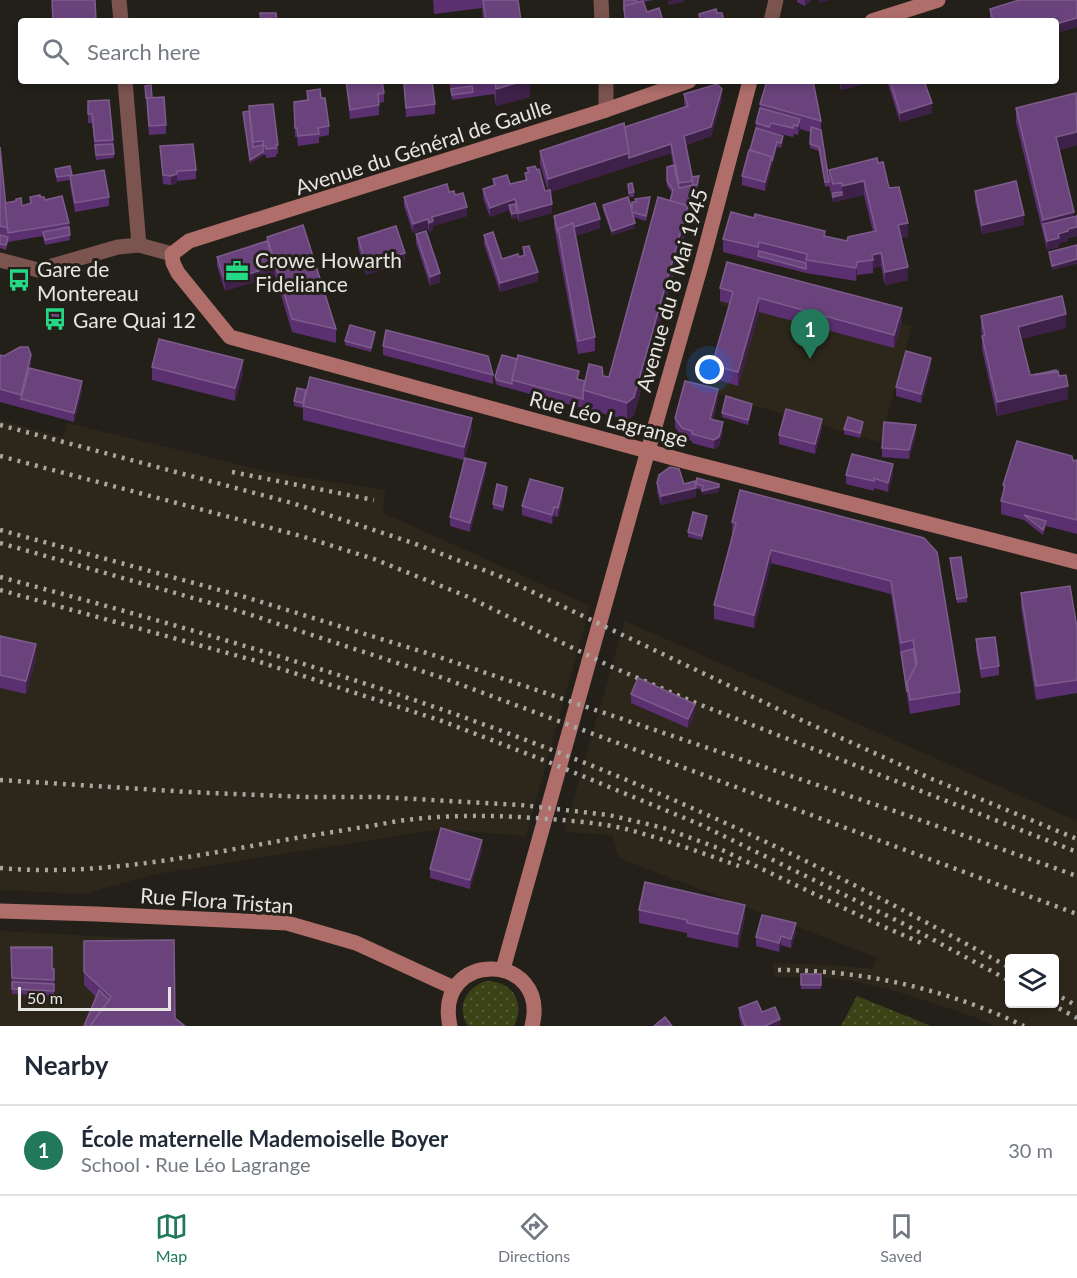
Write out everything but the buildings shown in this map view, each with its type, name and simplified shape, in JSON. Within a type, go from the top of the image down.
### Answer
[{"type":"main road","points":[[881,18],[938,0]]},
{"type":"main road","name":"Avenue du Général de Gaulle","points":[[172,254],[189,241],[606,110],[680,84]]},
{"type":"main road","name":"Avenue du 8 Mai 1945","points":[[503,969],[702,262],[749,84]]},
{"type":"main road","name":"Rue Léo Lagrange","points":[[172,254],[178,273],[231,338],[1077,562]]},
{"type":"main road","name":"Rue Flora Tristan","points":[[0,911],[287,923],[356,942],[454,988]]},
{"type":"main road","points":[[450,1026],[449,1000],[454,988],[476,970],[489,968],[503,969],[517,976],[527,986],[533,1000],[535,1015],[532,1026]]},
{"type":"street","points":[[119,0],[120,18]]},
{"type":"street","points":[[600,0],[602,18]]},
{"type":"street","points":[[772,18],[776,0]]},
{"type":"street","points":[[125,84],[139,245]]},
{"type":"street","points":[[606,84],[606,110]]},
{"type":"street","points":[[0,260],[38,270],[118,247],[139,245],[172,254]]},
{"type":"shaded area","points":[[726,273],[912,326],[880,442],[705,391],[732,308],[719,304]]},
{"type":"shaded area","points":[[0,420],[63,437],[67,423],[274,473],[385,490],[383,513],[590,606],[526,836],[441,829],[156,874],[84,894],[0,890]]},
{"type":"shaded area","points":[[625,621],[1077,821],[1077,1026],[993,1026],[978,1018],[895,991],[853,981],[820,977],[774,977],[773,963],[872,969],[878,958],[619,858],[612,835],[564,832]]},
{"type":"shaded area","points":[[0,931],[172,940],[175,1026],[0,1026]]},
{"type":"green space","points":[[486,981],[503,985],[514,994],[518,1009],[514,1026],[468,1026],[463,1012],[465,999],[473,988]]},
{"type":"green space","points":[[857,996],[931,1026],[841,1026]]},
{"type":"railway","points":[[0,425],[292,503],[413,543],[499,576],[799,719],[932,779],[1077,839]]},
{"type":"railway","points":[[0,456],[301,536],[374,559],[466,596],[612,667],[696,703],[1077,852]]},
{"type":"railway","points":[[232,472],[374,500]]},
{"type":"railway","points":[[0,530],[245,597],[433,655],[909,816],[1077,876]]},
{"type":"railway","points":[[0,543],[242,612],[443,678],[1077,914]]},
{"type":"railway","points":[[0,577],[278,656],[416,700],[552,750],[669,798],[784,851],[1005,965]]},
{"type":"railway","points":[[0,590],[260,662],[442,721],[546,761],[699,824],[902,923],[1005,978]]},
{"type":"railway","points":[[0,780],[189,792],[305,797],[379,797],[521,805],[609,815],[664,828],[718,848],[926,945]]},
{"type":"railway","points":[[0,868],[34,870],[101,868],[201,855],[398,821],[473,816],[549,819],[617,827],[739,866]]},
{"type":"railway","points":[[778,970],[842,974],[904,984],[965,1002],[1024,1026]]},
{"type":"railway","points":[[1059,996],[1077,1006]]},
{"type":"railway","points":[[1058,1008],[1077,1018]]},
{"type":"place","name":"Crowe Howarth Fideliance","points":[[237,271]]},
{"type":"place","name":"Gare de Montereau","points":[[19,280]]},
{"type":"place","name":"Gare Quai 12","points":[[55,319]]},
{"type":"place","name":"École maternelle Mademoiselle Boyer","points":[[810,359]]}]
